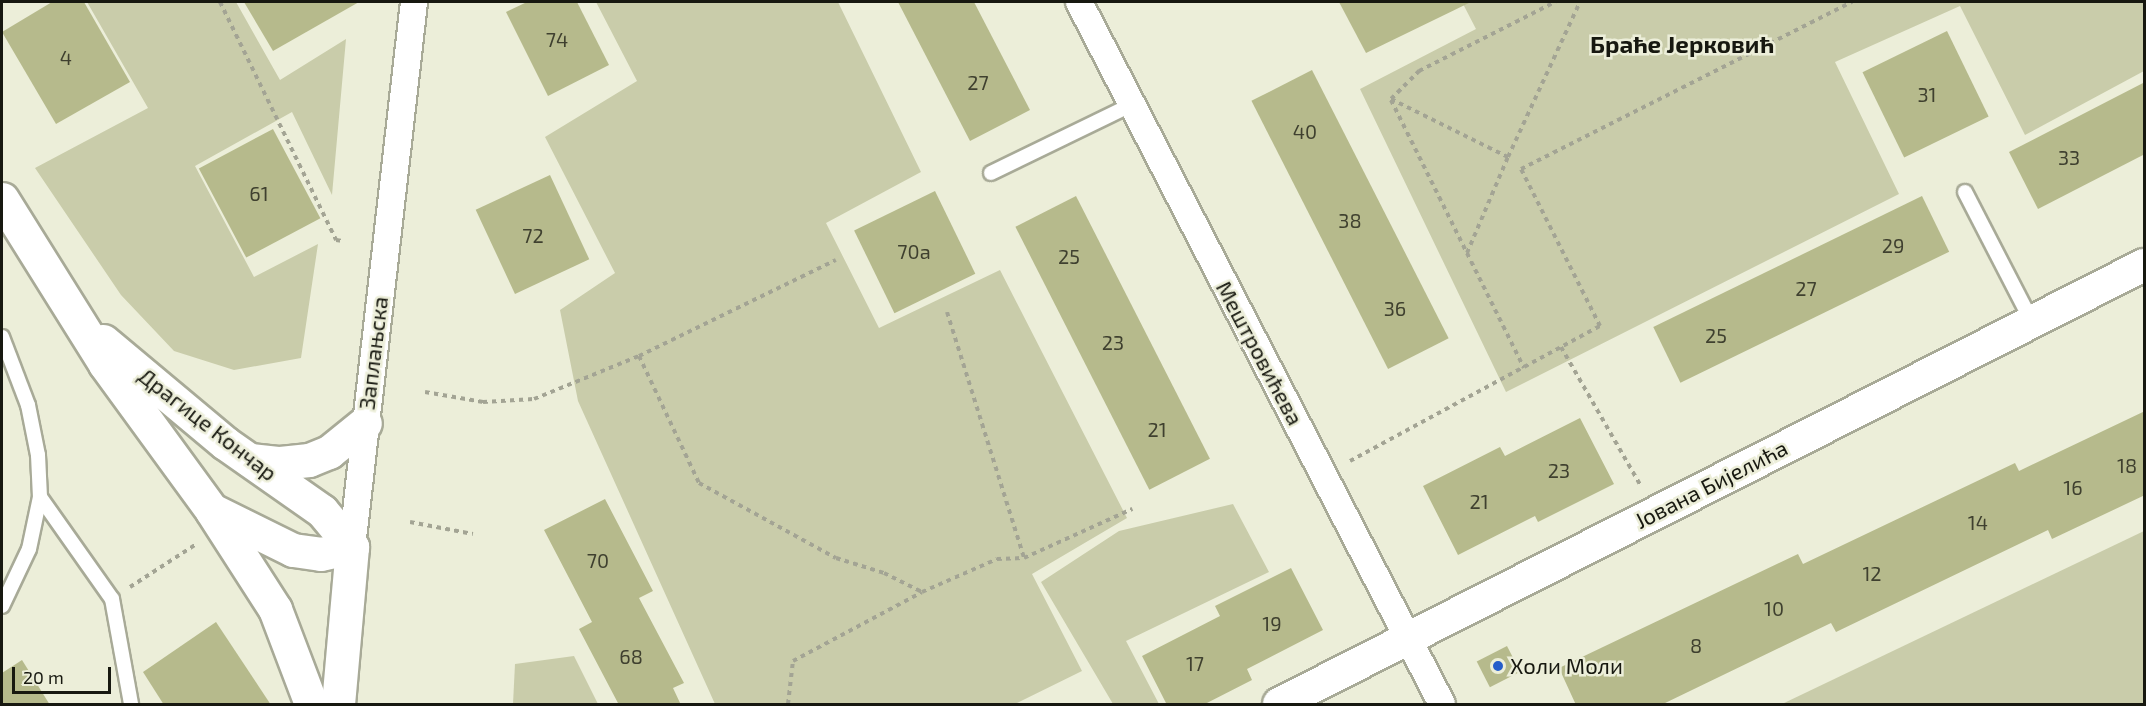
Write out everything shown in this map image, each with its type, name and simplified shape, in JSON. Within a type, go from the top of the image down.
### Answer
[{"type":"main road","name":"Драгице Кончар","points":[[2,200],[209,524],[274,609],[311,705]]},
{"type":"main road","name":"Драгице Кончар","points":[[85,331],[110,346],[246,459],[322,511],[352,547]]},
{"type":"main road","points":[[246,459],[280,463],[309,460],[328,452],[364,423]]},
{"type":"main road","points":[[209,524],[293,550],[321,554],[352,547]]},
{"type":"main road","name":"Заплањска","points":[[338,705],[352,547]]},
{"type":"street","name":"Заплањска","points":[[352,547],[364,423],[414,2]]},
{"type":"street","name":"Мештровићева","points":[[1079,2],[1410,638],[1442,705]]},
{"type":"street","name":"Јована Бијелића","points":[[1279,705],[2145,265]]},
{"type":"lane","points":[[992,173],[1131,105]]},
{"type":"lane","points":[[1965,192],[2032,321]]},
{"type":"lane","points":[[2,337],[28,405],[38,454],[40,497],[29,549],[2,606]]},
{"type":"lane","points":[[40,497],[112,599],[131,705]]},
{"type":"path","points":[[220,2],[336,240],[343,241]]},
{"type":"path","points":[[1390,99],[1419,71],[1555,2]]},
{"type":"path","points":[[1467,254],[1508,157],[1580,2]]},
{"type":"path","points":[[1346,463],[1600,326],[1521,169],[1852,2]]},
{"type":"path","points":[[1390,99],[1508,157]]},
{"type":"path","points":[[1390,99],[1524,368]]},
{"type":"path","points":[[425,392],[483,402],[534,399],[639,356],[836,260]]},
{"type":"path","points":[[946,312],[1024,558]]},
{"type":"path","points":[[1561,347],[1646,494]]},
{"type":"path","points":[[639,356],[699,483],[836,558],[884,573],[922,592]]},
{"type":"path","points":[[788,705],[793,661],[922,592],[997,559],[1024,558],[1132,510]]},
{"type":"path","points":[[410,522],[473,534]]},
{"type":"path","points":[[112,599],[209,524]]},
{"type":"green space","points":[[87,2],[236,2],[280,80],[346,39],[332,195],[292,112],[195,166],[254,277],[318,244],[301,358],[234,370],[174,351],[121,295],[35,168],[148,108]]},
{"type":"green space","points":[[596,2],[838,2],[921,172],[826,223],[879,328],[1000,270],[1127,518],[1032,574],[1082,671],[1015,704],[715,704],[578,401],[560,310],[615,273],[545,137],[637,81]]},
{"type":"green space","points":[[1462,2],[2144,2],[2144,71],[2025,135],[1960,6],[1835,62],[1899,194],[1506,392],[1360,89],[1476,29]]},
{"type":"green space","points":[[1233,504],[1269,572],[1126,641],[1159,704],[1113,704],[1041,582],[1119,531]]},
{"type":"green space","points":[[2144,531],[2144,704],[1782,704]]},
{"type":"green space","points":[[574,656],[598,704],[513,704],[515,664]]},
{"type":"building","points":[[52,2],[84,2],[130,82],[56,124],[2,32]]},
{"type":"building","points":[[244,2],[359,2],[273,51]]},
{"type":"building","points":[[527,2],[577,2],[609,65],[548,96],[506,12]]},
{"type":"building","points":[[898,2],[974,2],[1030,110],[970,141]]},
{"type":"building","points":[[1339,2],[1471,2],[1366,53]]},
{"type":"building","points":[[1947,31],[1989,116],[1904,158],[1863,72]]},
{"type":"building","points":[[1312,70],[1449,338],[1388,369],[1251,101]]},
{"type":"building","points":[[2145,82],[2145,154],[2038,209],[2009,152]]},
{"type":"building","points":[[273,129],[320,218],[246,258],[199,168]]},
{"type":"building","points":[[550,175],[589,259],[515,294],[476,210]]},
{"type":"building","points":[[935,191],[975,274],[894,313],[854,230]]},
{"type":"building","points":[[1076,196],[1210,459],[1149,490],[1015,227]]},
{"type":"building","points":[[1922,196],[1949,252],[1680,383],[1653,327]]},
{"type":"building","points":[[2145,411],[2145,495],[2052,539],[2048,530],[1836,632],[1831,623],[1661,705],[1576,705],[1559,668],[1798,554],[1803,564],[2015,463],[2019,471]]},
{"type":"building","points":[[1580,418],[1614,484],[1538,522],[1535,516],[1458,555],[1423,486],[1500,447],[1505,456]]},
{"type":"building","points":[[605,499],[653,591],[639,598],[684,683],[673,688],[681,705],[619,705],[579,629],[592,622],[544,530]]},
{"type":"building","points":[[1291,568],[1323,630],[1247,669],[1252,680],[1203,705],[1167,705],[1142,656],[1220,616],[1215,606]]},
{"type":"building","points":[[216,622],[271,705],[164,705],[143,672]]},
{"type":"building","name":"Холи Моли","points":[[1507,646],[1520,672],[1490,687],[1477,661]]},
{"type":"building","points":[[22,660],[50,705],[2,705],[2,673]]},
{"type":"place","name":"Холи Моли","points":[[1498,666]]},
{"type":"district","name":"Браће Јерковић","points":[[1682,44]]}]
